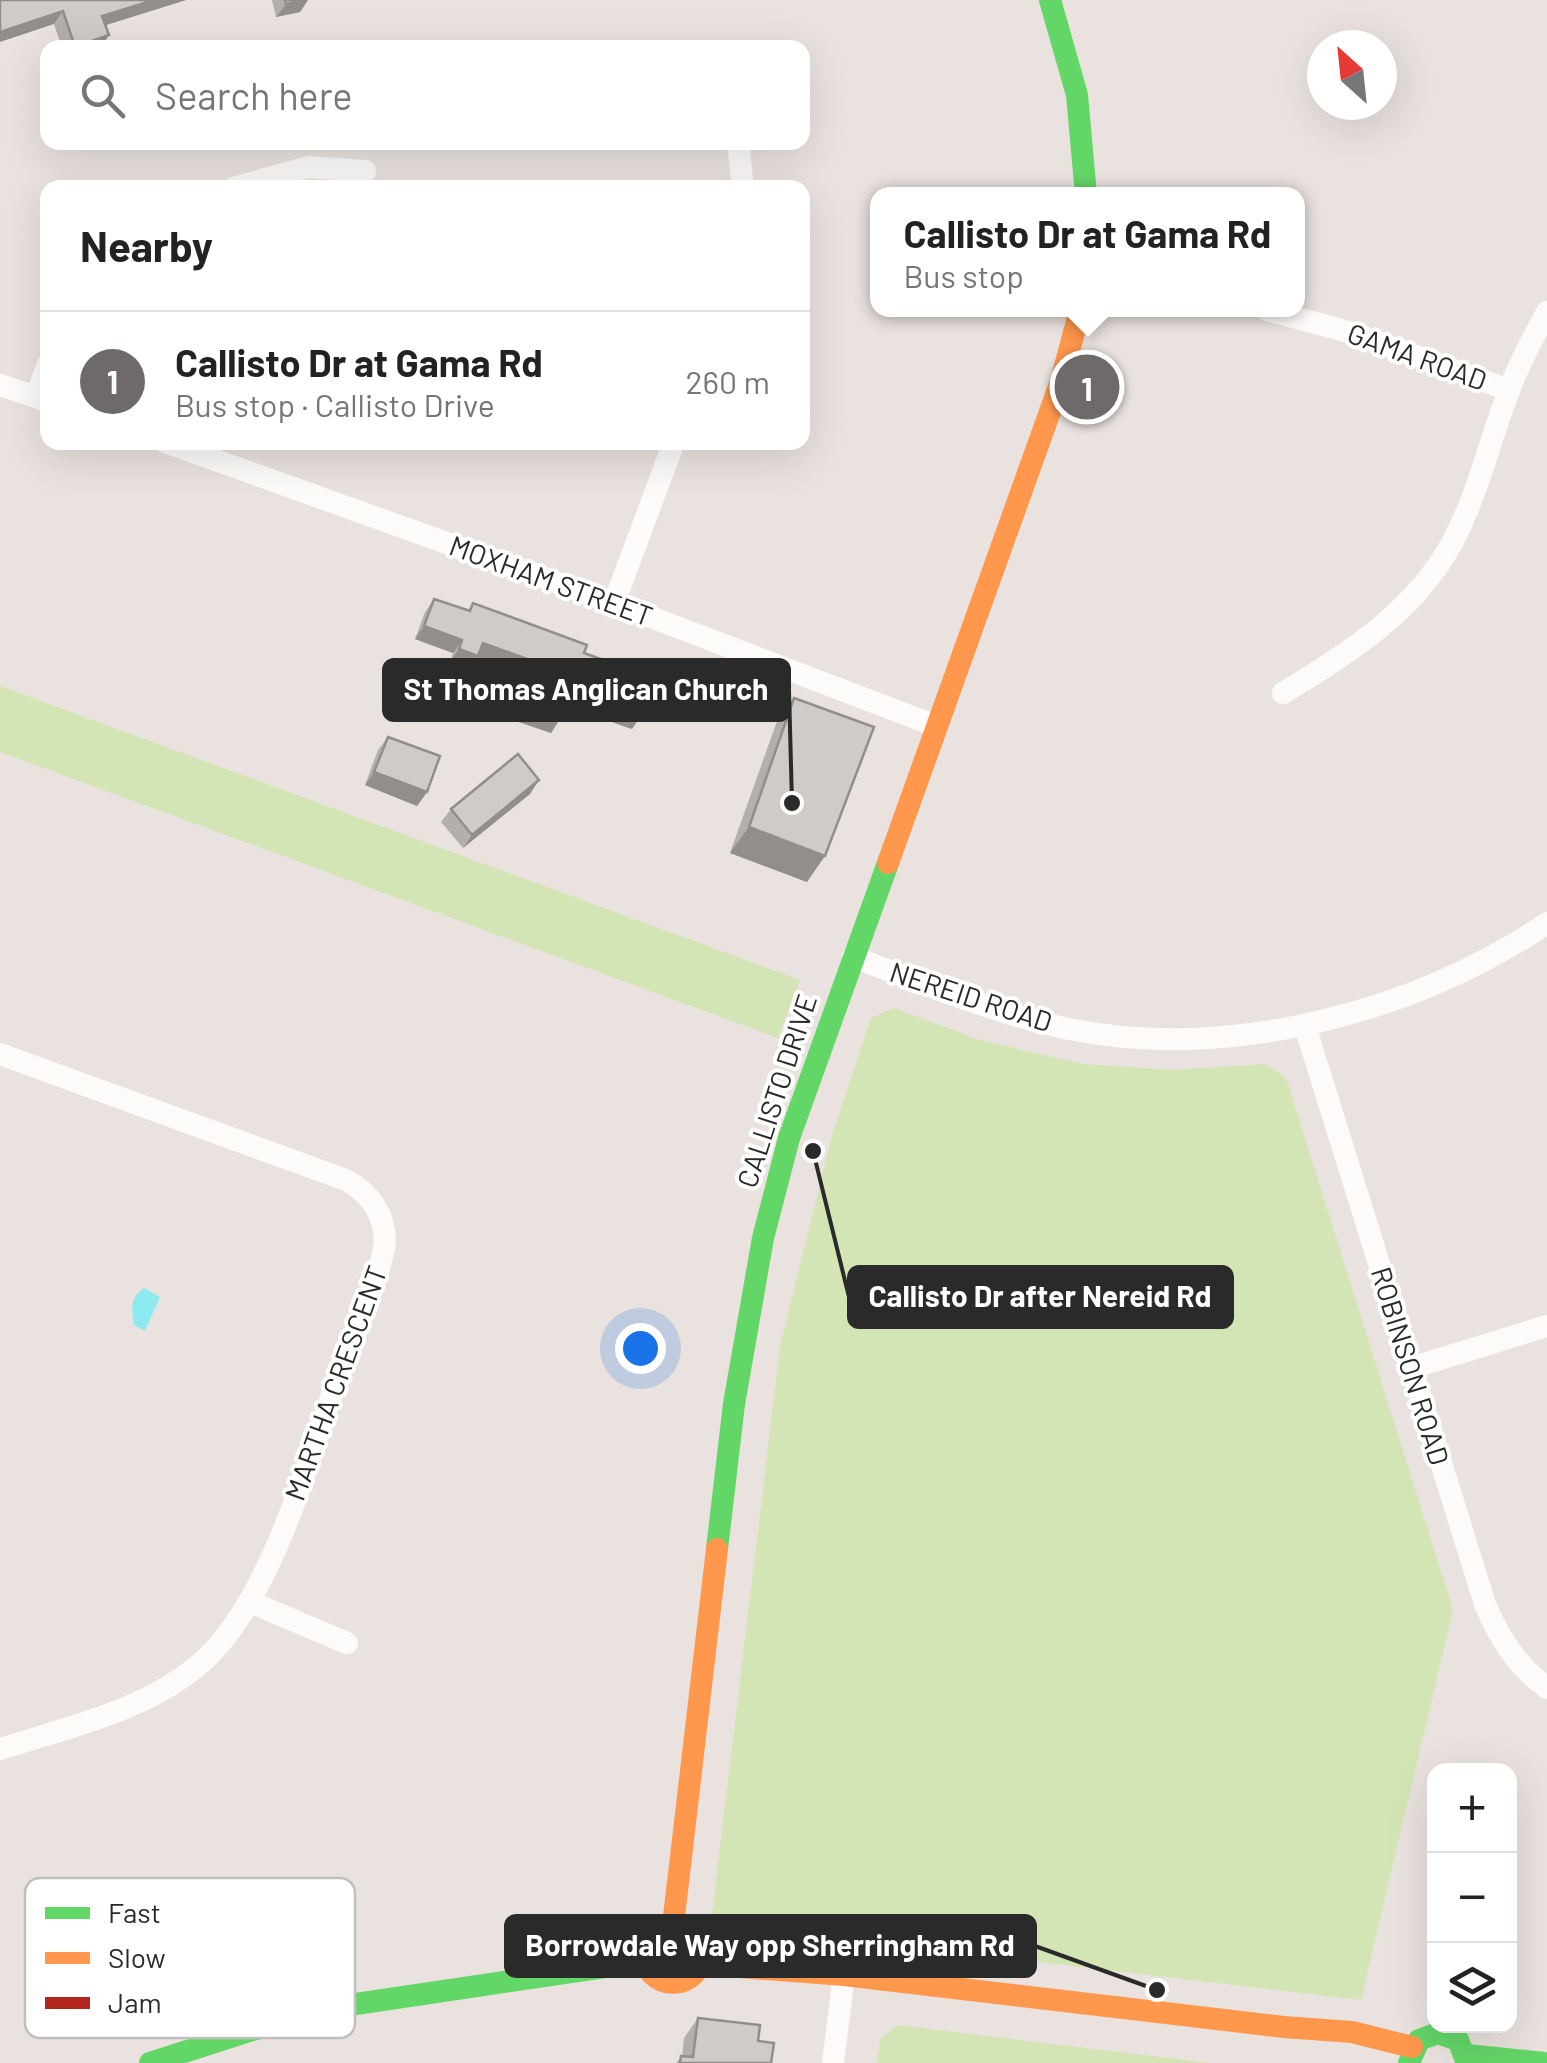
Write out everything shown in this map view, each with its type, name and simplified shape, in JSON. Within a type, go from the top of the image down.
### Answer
[{"type":"street","points":[[1050,0],[1077,94],[1085,187]]},
{"type":"street","points":[[739,150],[743,180]]},
{"type":"street","points":[[262,180],[308,167],[365,171]]},
{"type":"street","points":[[1283,693],[1369,637],[1425,583],[1454,540],[1508,390],[1547,312]]},
{"type":"street","name":"CALLISTO DRIVE","points":[[673,1925],[722,1499],[762,1238],[789,1138],[1060,381],[1079,317]]},
{"type":"street","name":"GAMA ROAD","points":[[1293,317],[1353,333],[1508,390]]},
{"type":"street","points":[[0,384],[40,397]]},
{"type":"street","name":"MOXHAM STREET","points":[[187,450],[614,603],[936,726]]},
{"type":"street","points":[[614,603],[671,450]]},
{"type":"street","name":"NEREID ROAD","points":[[853,957],[1016,1016],[1071,1029],[1193,1038],[1305,1026],[1378,1005],[1452,976],[1511,946],[1547,922]]},
{"type":"street","name":"ROBINSON ROAD","points":[[1305,1026],[1473,1572],[1494,1627],[1520,1665],[1547,1688]]},
{"type":"street","name":"MARTHA CRESCENT","points":[[0,1054],[346,1180],[368,1196],[380,1214],[385,1233],[383,1255],[274,1551],[250,1602],[226,1640],[159,1693],[117,1711],[0,1749]]},
{"type":"street","points":[[1411,1368],[1547,1326]]},
{"type":"street","points":[[250,1602],[347,1643]]},
{"type":"street","points":[[664,1926],[682,1926],[701,1946],[700,1964],[689,1978],[672,1983],[655,1976],[646,1961],[644,1952],[650,1937],[664,1926]]},
{"type":"street","points":[[355,2004],[646,1961]]},
{"type":"street","points":[[700,1964],[844,1975],[1352,2032],[1411,2055],[1425,2034],[1442,2032],[1458,2040],[1467,2059],[1544,2063]]},
{"type":"street","points":[[833,2063],[844,1975]]},
{"type":"street","points":[[150,2063],[229,2038]]},
{"type":"green space","points":[[0,686],[800,980],[778,1038],[0,752]]},
{"type":"green space","points":[[894,1008],[980,1040],[1083,1064],[1171,1070],[1265,1064],[1286,1078],[1453,1610],[1361,2000],[835,1938],[727,1931],[712,1914],[780,1347],[831,1139],[871,1018]]},
{"type":"green space","points":[[897,2025],[1209,2063],[877,2063],[880,2040]]},
{"type":"water","points":[[144,1288],[160,1297],[145,1331],[134,1325],[132,1309]]},
{"type":"building","points":[[0,0],[154,0],[102,16],[109,35],[95,40],[73,40],[63,11],[0,32]]},
{"type":"building","points":[[434,599],[470,611],[473,603],[587,645],[584,653],[634,671],[637,663],[658,672],[641,716],[619,707],[621,702],[573,684],[560,719],[528,708],[544,665],[483,643],[478,656],[459,649],[462,640],[424,626]]},
{"type":"building","points":[[794,698],[874,727],[825,856],[749,827]]},
{"type":"building","points":[[388,737],[440,756],[427,792],[374,772]]},
{"type":"building","points":[[518,754],[539,780],[472,835],[451,809]]},
{"type":"building","points":[[698,2018],[760,2025],[758,2041],[774,2043],[771,2063],[680,2063],[681,2056],[693,2057]]},
{"type":"traffic: fast","points":[[1050,0],[1077,95],[1085,187]]},
{"type":"traffic: fast","points":[[717,1549],[734,1404],[763,1238],[789,1138],[888,863]]},
{"type":"traffic: fast","points":[[355,2004],[646,1961]]},
{"type":"traffic: fast","points":[[1409,2063],[1419,2040],[1438,2033],[1458,2040],[1467,2063]]},
{"type":"traffic: fast","points":[[150,2063],[227,2038]]},
{"type":"traffic: fast","points":[[1467,2055],[1544,2063]]},
{"type":"traffic: slow","points":[[888,863],[1061,381],[1078,317]]},
{"type":"traffic: slow","points":[[673,1925],[717,1549]]},
{"type":"traffic: slow","points":[[673,1925],[693,1934],[702,1954],[693,1974],[673,1983],[653,1974],[644,1954],[653,1934],[673,1925]]},
{"type":"traffic: slow","points":[[700,1964],[844,1975],[1352,2032],[1412,2047]]},
{"type":"place","name":"Callisto Dr at Gama Rd","points":[[1087,387]]},
{"type":"place","name":"St Thomas Anglican Church","points":[[792,803]]},
{"type":"place","name":"Callisto Dr after Nereid Rd","points":[[813,1151]]},
{"type":"place","name":"Borrowdale Way opp Sherringham Rd","points":[[1157,1990]]}]
